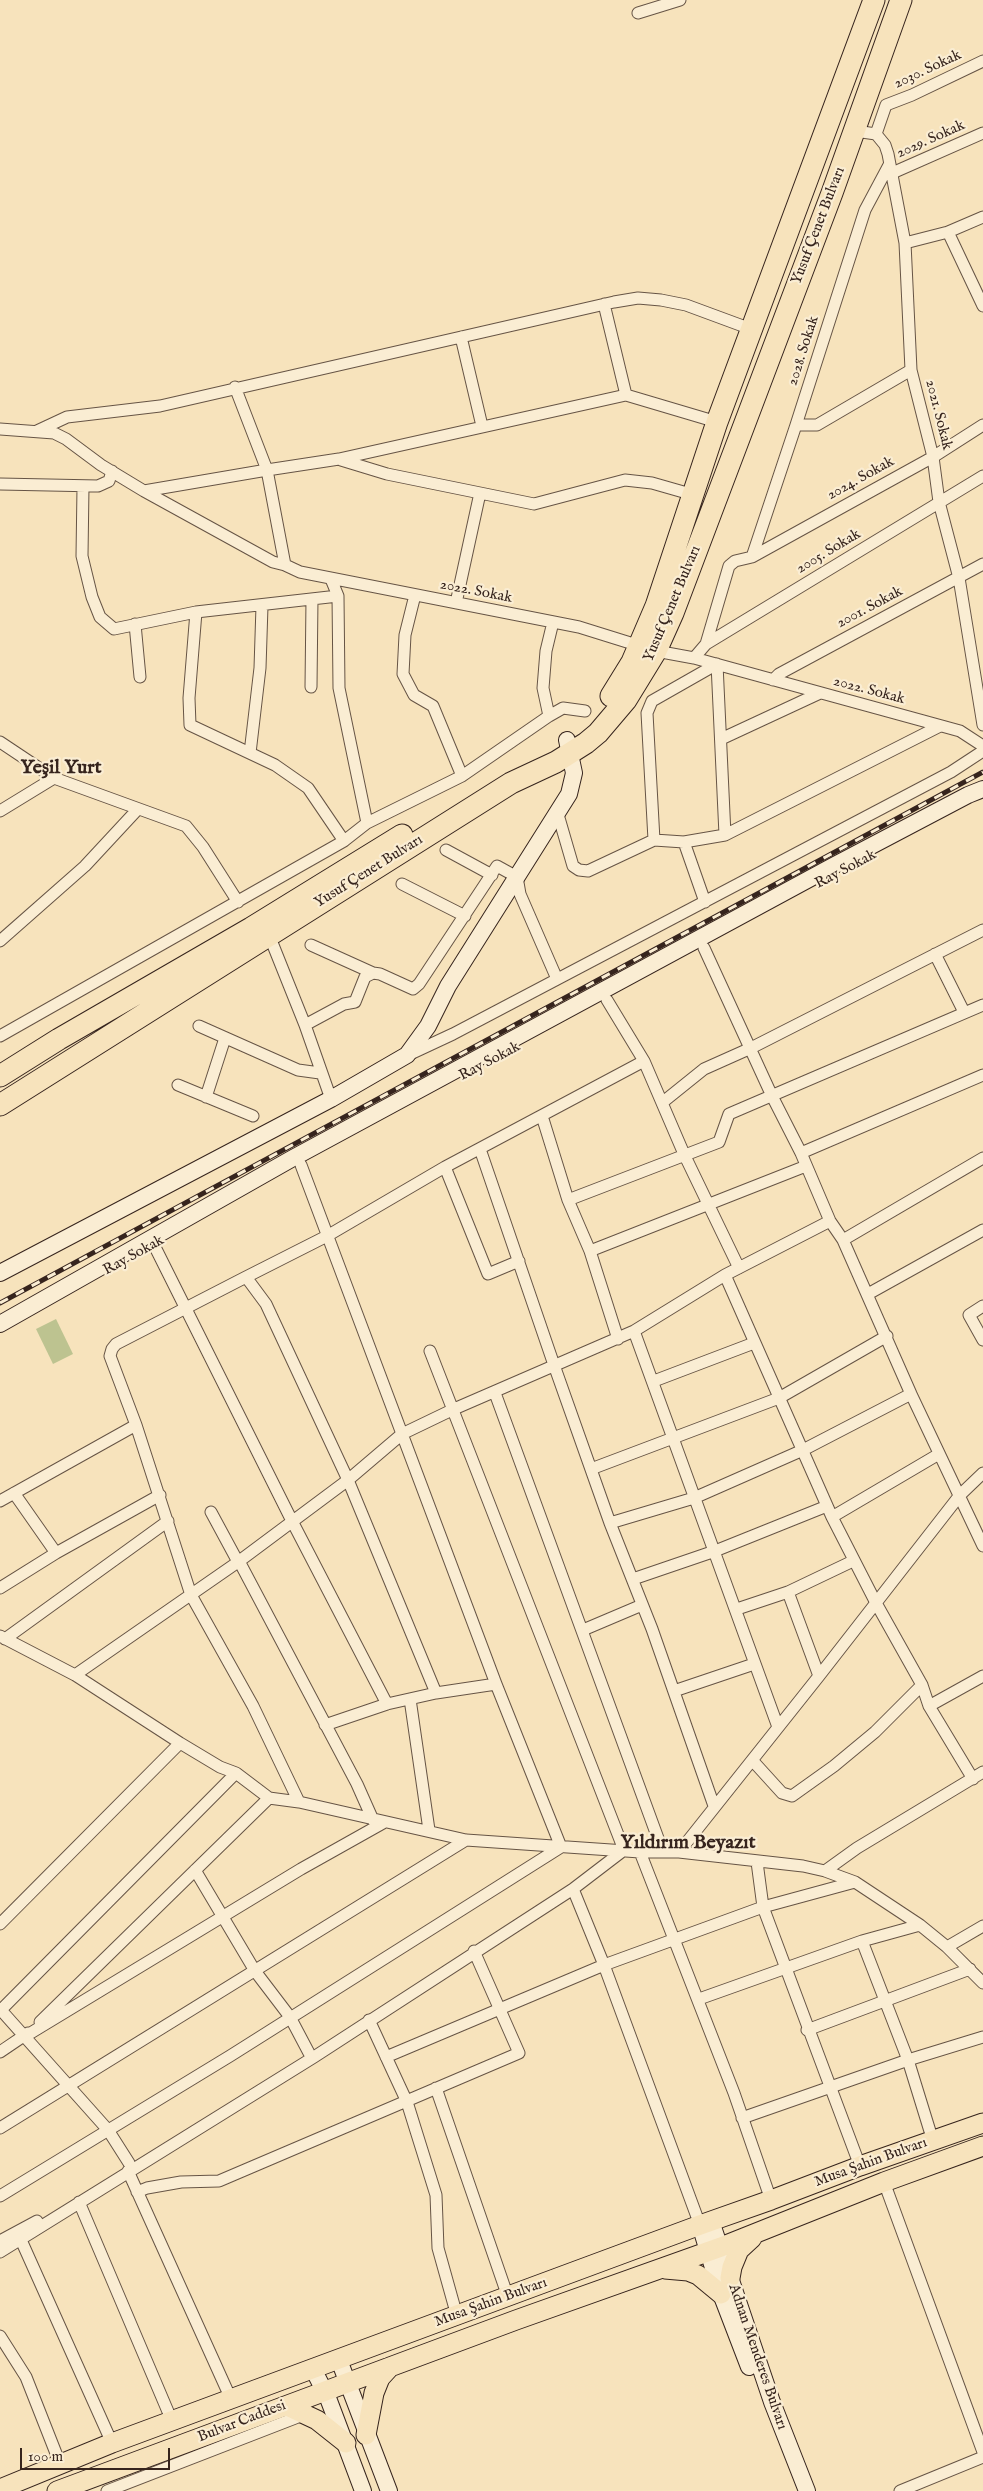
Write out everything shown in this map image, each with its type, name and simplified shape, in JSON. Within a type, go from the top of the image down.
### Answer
[{"type":"highway","name":"Yusuf Çenet Bulvarı","points":[[0,1076],[59,1039],[251,928],[352,864],[569,746],[598,733],[626,700],[648,648],[717,422],[874,0]]},
{"type":"highway","name":"Yusuf Çenet Bulvarı","points":[[648,648],[673,612],[855,131],[901,0]]},
{"type":"highway","name":"Yusuf Çenet Bulvarı","points":[[0,1105],[569,746]]},
{"type":"main road","name":"Musa Şahin Bulvarı","points":[[0,2489],[60,2466],[112,2443],[983,2122]]},
{"type":"main road","name":"Musa Şahin Bulvarı","points":[[57,2491],[295,2410],[324,2391],[714,2249],[884,2182],[983,2146]]},
{"type":"main road","points":[[659,2268],[688,2271],[726,2286],[738,2250],[748,2239],[850,2201],[884,2182]]},
{"type":"main road","points":[[366,2435],[374,2393],[380,2378],[390,2367]]},
{"type":"main road","points":[[295,2410],[317,2420],[346,2443]]},
{"type":"street","points":[[638,13],[680,0]]},
{"type":"street","name":"2030. Sokak","points":[[876,134],[886,105],[912,95],[983,60]]},
{"type":"street","points":[[855,131],[870,131],[876,134]]},
{"type":"street","name":"2029. Sokak","points":[[890,170],[983,133]]},
{"type":"street","name":"2021. Sokak","points":[[876,134],[885,145],[905,243],[911,370],[933,457],[939,502],[978,662],[983,725]]},
{"type":"street","name":"2028. Sokak","points":[[752,557],[865,210],[890,170]]},
{"type":"street","points":[[905,243],[948,232],[983,218]]},
{"type":"street","points":[[948,232],[983,306]]},
{"type":"street","points":[[37,431],[67,418],[160,406],[604,304],[638,298],[686,305],[752,329]]},
{"type":"street","points":[[604,304],[626,395]]},
{"type":"street","points":[[461,337],[482,426]]},
{"type":"street","points":[[796,425],[817,426],[911,370]]},
{"type":"street","points":[[234,388],[267,470],[285,564]]},
{"type":"street","points":[[144,491],[339,459],[626,395],[717,422]]},
{"type":"street","name":"2024. Sokak","points":[[706,644],[729,566],[735,561],[752,557],[933,457],[983,425]]},
{"type":"street","name":"2022. Sokak","points":[[0,429],[54,433],[66,438],[144,491],[273,562],[285,564],[300,572],[579,627],[648,648],[717,664],[820,694],[960,731],[983,746]]},
{"type":"street","points":[[339,459],[387,474],[534,504],[625,480],[652,484],[694,495]]},
{"type":"street","points":[[0,484],[98,486],[109,481],[112,471]]},
{"type":"street","name":"2005. Sokak","points":[[694,658],[706,644],[983,476]]},
{"type":"street","points":[[83,487],[82,556],[92,598],[100,617],[114,629],[196,612],[338,596]]},
{"type":"street","points":[[456,603],[480,493]]},
{"type":"street","name":"2001. Sokak","points":[[772,680],[983,564]]},
{"type":"street","points":[[332,578],[338,596],[339,688],[367,823]]},
{"type":"street","points":[[415,595],[405,636],[403,674],[414,695],[433,706],[462,776]]},
{"type":"street","points":[[311,687],[312,599]]},
{"type":"street","points":[[250,752],[260,668],[262,606]]},
{"type":"street","points":[[196,612],[189,698],[190,725],[250,752],[308,788],[344,841]]},
{"type":"street","points":[[549,716],[543,688],[546,651],[553,622]]},
{"type":"street","points":[[135,624],[140,678]]},
{"type":"street","points":[[654,840],[648,713],[652,701],[717,664],[725,835]]},
{"type":"street","points":[[721,739],[820,694]]},
{"type":"street","points":[[0,1036],[344,841],[367,823],[462,776],[563,708],[584,711]]},
{"type":"street","points":[[557,811],[573,866],[579,870],[588,871],[654,840],[684,842],[725,835],[940,726]]},
{"type":"street","points":[[0,742],[54,778],[137,810],[155,814],[186,826],[203,847],[238,902]]},
{"type":"street","points":[[407,1056],[428,1026],[448,986],[569,794],[573,782],[569,746]]},
{"type":"street","points":[[0,1273],[331,1099],[407,1056],[453,1034],[951,772],[983,751]]},
{"type":"street","points":[[0,811],[54,778]]},
{"type":"street","points":[[0,1324],[320,1144],[824,871],[983,789]]},
{"type":"street","name":"Ray Sokak","points":[[0,1331],[154,1245],[858,863],[983,800]]},
{"type":"street","points":[[0,941],[85,866],[137,810]]},
{"type":"street","points":[[684,842],[705,902]]},
{"type":"street","points":[[446,850],[492,875]]},
{"type":"street","points":[[311,945],[372,973],[380,974],[413,989],[419,984],[497,866],[517,878],[520,894],[557,979]]},
{"type":"street","points":[[402,884],[465,916]]},
{"type":"street","points":[[663,1102],[704,1069],[751,1048],[983,930]]},
{"type":"street","points":[[269,935],[305,1025],[320,1073],[331,1099]]},
{"type":"street","points":[[704,948],[772,1096],[801,1153],[830,1220],[844,1240],[911,1394],[983,1546]]},
{"type":"street","points":[[935,954],[964,1012]]},
{"type":"street","points":[[305,1025],[344,1004],[355,1002],[365,977],[372,973]]},
{"type":"street","points":[[607,1000],[644,1061],[684,1154],[710,1204],[739,1268]]},
{"type":"street","points":[[568,1200],[719,1142],[729,1114],[983,1005]]},
{"type":"street","points":[[199,1026],[298,1070],[320,1073]]},
{"type":"street","points":[[206,1097],[225,1038]]},
{"type":"street","points":[[299,1802],[253,1706],[191,1595],[136,1424],[110,1356],[112,1348],[326,1236],[445,1167],[644,1061]]},
{"type":"street","points":[[801,1153],[983,1076]]},
{"type":"street","points":[[178,1085],[253,1116]]},
{"type":"street","points":[[542,1116],[568,1200],[590,1251],[618,1339]]},
{"type":"street","points":[[480,1149],[610,1524],[633,1579],[714,1806]]},
{"type":"street","points":[[844,1240],[983,1158]]},
{"type":"street","points":[[301,1165],[326,1236],[496,1684],[561,1847]]},
{"type":"street","points":[[590,1251],[806,1166]]},
{"type":"street","points":[[445,1167],[488,1274],[519,1261]]},
{"type":"street","points":[[75,1675],[191,1595],[348,1480],[402,1434],[454,1409],[634,1331],[739,1268],[830,1220]]},
{"type":"street","points":[[868,1294],[983,1230]]},
{"type":"street","points":[[154,1245],[292,1521],[387,1704]]},
{"type":"street","points":[[725,1276],[832,1518],[876,1603],[922,1685],[929,1706],[972,1779]]},
{"type":"street","points":[[246,1277],[266,1304],[348,1480],[436,1693]]},
{"type":"street","points":[[983,1306],[969,1314],[983,1340]]},
{"type":"street","points":[[634,1331],[654,1381],[694,1498],[778,1727]]},
{"type":"street","points":[[591,1469],[779,1398],[886,1336]]},
{"type":"street","points":[[654,1381],[754,1343]]},
{"type":"street","points":[[430,1350],[621,1850]]},
{"type":"street","points":[[495,1392],[663,1852]]},
{"type":"street","points":[[610,1524],[694,1498],[803,1450],[911,1394]]},
{"type":"street","points":[[0,1501],[136,1424]]},
{"type":"street","points":[[832,1518],[939,1454]]},
{"type":"street","points":[[679,1852],[960,1495],[983,1473]]},
{"type":"street","points":[[14,1494],[56,1553]]},
{"type":"street","points":[[0,1588],[56,1553],[160,1495]]},
{"type":"street","points":[[633,1579],[715,1551],[827,1506]]},
{"type":"street","points":[[211,1512],[378,1822]]},
{"type":"street","points":[[2,1637],[168,1521]]},
{"type":"street","points":[[736,1609],[788,1592],[853,1560]]},
{"type":"street","points":[[788,1592],[819,1676]]},
{"type":"street","points":[[583,1630],[642,1605]]},
{"type":"street","points":[[2,1637],[25,1647],[75,1675],[180,1743],[220,1767],[236,1773],[269,1798],[299,1802],[378,1822],[429,1830],[466,1840],[640,1852],[679,1852],[803,1866],[825,1871],[855,1882],[920,1925],[947,1947],[983,1983]]},
{"type":"street","points":[[674,1691],[754,1664]]},
{"type":"street","points":[[929,1706],[983,1676]]},
{"type":"street","points":[[325,1725],[387,1704],[436,1693],[496,1684]]},
{"type":"street","points":[[752,1760],[782,1793],[792,1796],[834,1766],[875,1732],[922,1685]]},
{"type":"street","points":[[410,1700],[429,1830]]},
{"type":"street","points":[[0,1924],[180,1743]]},
{"type":"street","points":[[825,1871],[857,1848],[983,1772]]},
{"type":"street","points":[[231,2400],[137,2192],[128,2167],[108,2130],[0,2009],[236,1773]]},
{"type":"street","points":[[24,2037],[269,1798]]},
{"type":"street","points":[[0,2052],[378,1822]]},
{"type":"street","points":[[0,2128],[466,1840]]},
{"type":"street","points":[[0,2196],[230,2056],[290,2016],[561,1847]]},
{"type":"street","points":[[0,2241],[43,2218],[314,2057],[474,1951],[573,1889],[621,1850]]},
{"type":"street","points":[[0,2252],[79,2202],[128,2167],[546,1902],[621,1850]]},
{"type":"street","points":[[640,1852],[699,1999],[771,2200]]},
{"type":"street","points":[[757,1862],[763,1907],[807,2030],[860,2166]]},
{"type":"street","points":[[195,1870],[255,1971],[290,2016],[309,2052]]},
{"type":"street","points":[[386,2057],[604,1965],[763,1907],[855,1882]]},
{"type":"street","points":[[573,1889],[706,2223]]},
{"type":"street","points":[[699,1999],[862,1941],[920,1925]]},
{"type":"street","points":[[947,1947],[983,1926]]},
{"type":"street","points":[[862,1941],[884,2003],[908,2060],[933,2141]]},
{"type":"street","points":[[137,2192],[146,2188],[181,2182],[219,2181],[519,2053],[474,1951]]},
{"type":"street","points":[[807,2030],[884,2003],[970,1969]]},
{"type":"street","points":[[369,2020],[407,2102],[436,2195],[438,2248],[457,2316]]},
{"type":"street","points":[[742,2118],[830,2089],[908,2060],[983,2037]]},
{"type":"street","points":[[436,2088],[508,2297]]},
{"type":"street","points":[[884,2182],[983,2452]]},
{"type":"street","points":[[79,2202],[172,2421]]},
{"type":"street","name":"Adnan Menderes Bulvarı","points":[[706,2223],[796,2491]]},
{"type":"street","points":[[21,2240],[112,2443]]},
{"type":"street","name":"Adnan Menderes Bulvarı","points":[[726,2286],[806,2491]]},
{"type":"street","points":[[0,2336],[26,2377],[60,2466]]},
{"type":"street","points":[[339,2360],[366,2435],[389,2491]]},
{"type":"street","points":[[313,2369],[346,2443],[363,2491]]},
{"type":"street","name":"Bulvar Caddesi","points":[[107,2491],[295,2410]]},
{"type":"street","points":[[900,2491],[983,2457]]},
{"type":"green space","points":[[56,1319],[73,1354],[53,1364],[36,1329]]},
{"type":"railway","points":[[0,1303],[983,772]]},
{"type":"district","name":"Yeşil Yurt","points":[[61,769]]},
{"type":"district","name":"Yıldırım Beyazıt","points":[[688,1844]]}]
